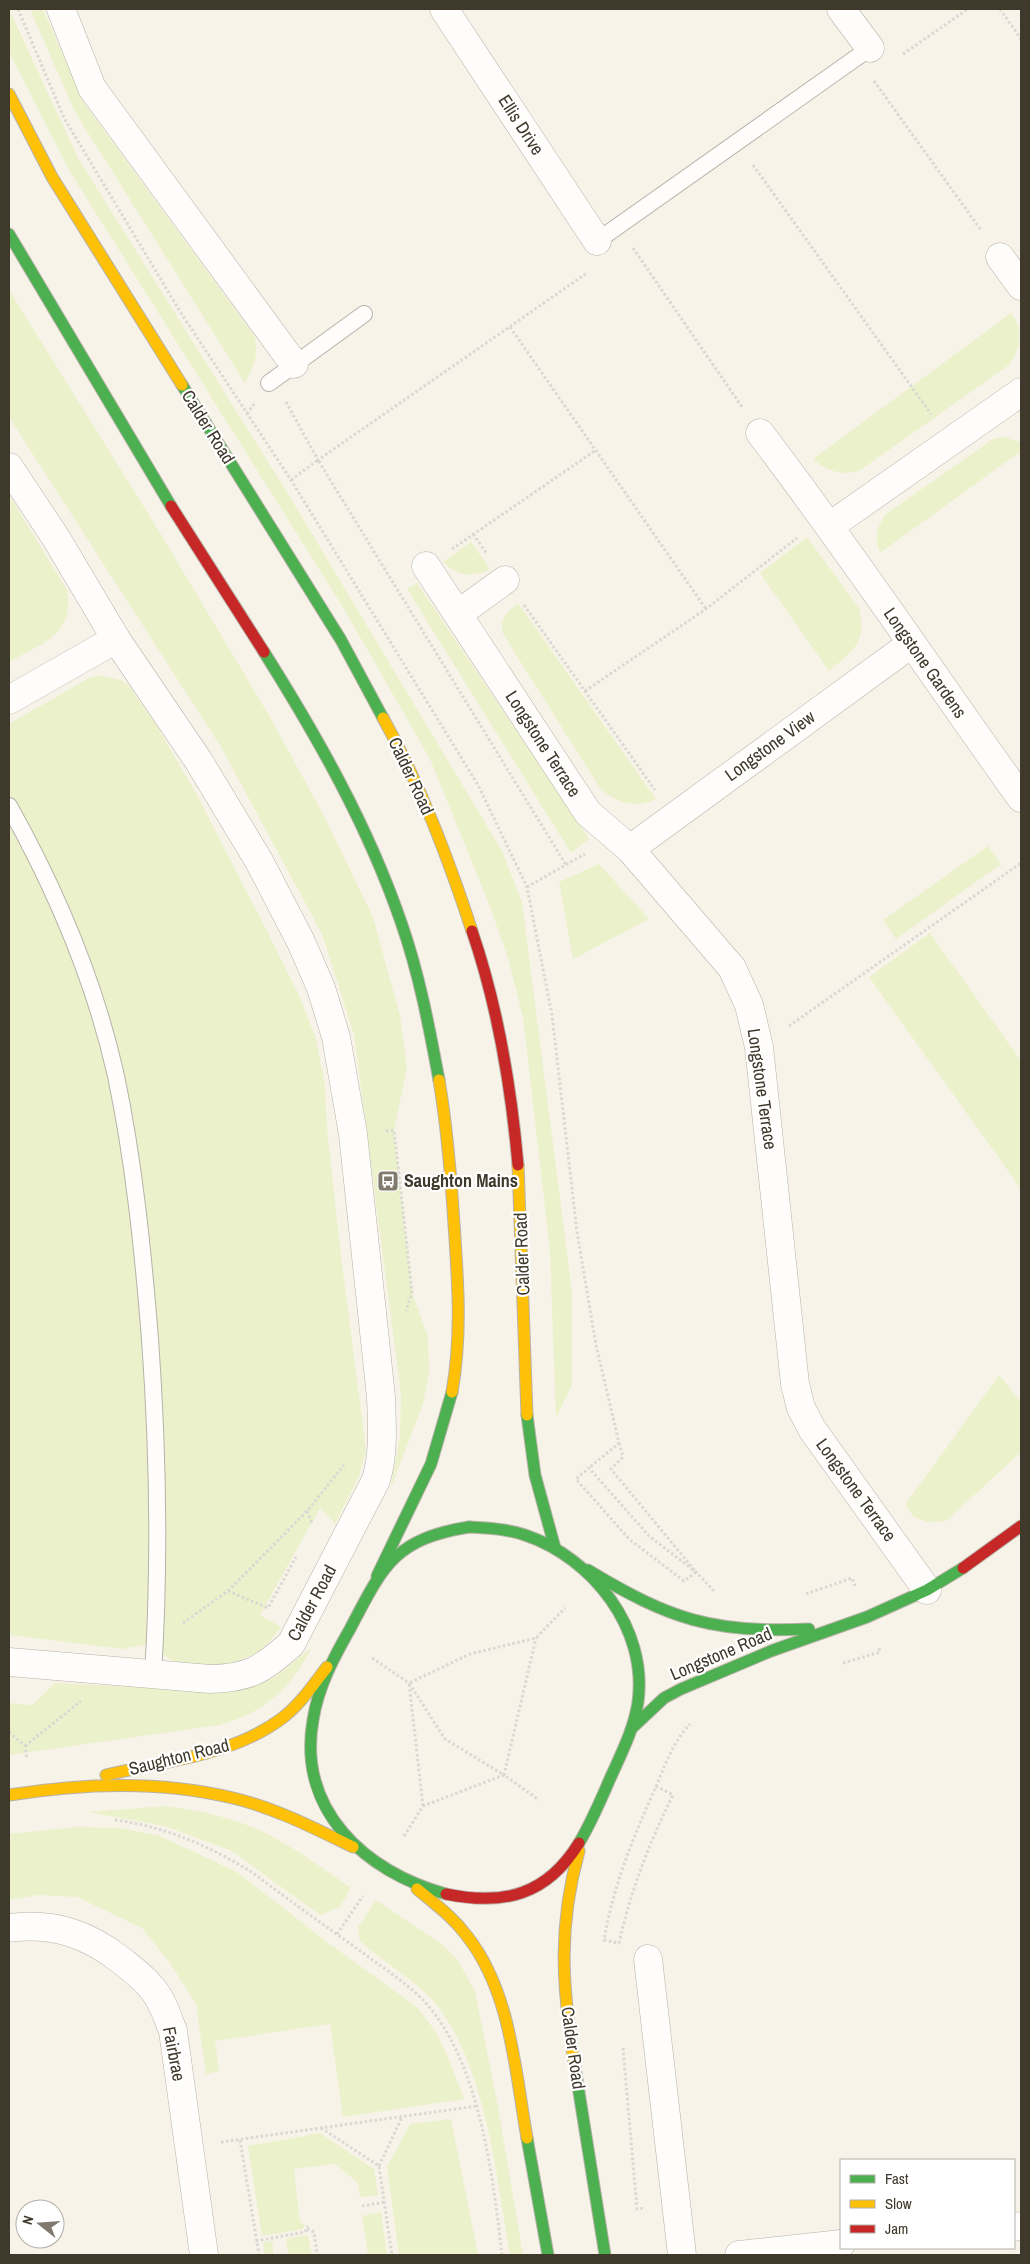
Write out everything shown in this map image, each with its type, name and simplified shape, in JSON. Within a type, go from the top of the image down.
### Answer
[{"type":"main road","name":"Calder Road","points":[[9,94],[52,177],[341,640],[401,750],[445,850],[481,956],[503,1043],[512,1099],[518,1166],[528,1429],[532,1467],[540,1504],[555,1548]]},
{"type":"main road","points":[[9,234],[147,468],[245,623],[325,756],[358,818],[388,887],[412,960],[431,1041],[444,1115],[455,1242],[459,1326],[453,1389],[442,1434],[427,1476],[333,1659],[317,1702],[311,1732],[312,1768],[326,1810],[335,1826],[353,1847],[376,1864],[406,1880],[446,1894],[477,1898],[513,1896],[536,1887],[558,1869],[582,1842],[632,1728],[640,1692],[637,1655],[627,1623],[584,1568],[555,1548],[526,1535],[497,1528],[443,1530],[419,1537],[400,1550],[377,1576]]},
{"type":"main road","name":"Longstone Road","points":[[632,1728],[664,1698],[681,1689],[833,1628],[867,1617],[928,1590],[1021,1526]]},
{"type":"main road","name":"Longstone Road","points":[[584,1568],[637,1598],[677,1616],[712,1625],[743,1630],[784,1631],[833,1628]]},
{"type":"main road","name":"Saughton Road","points":[[9,1795],[54,1788],[222,1749],[246,1740],[282,1718],[303,1699],[333,1659]]},
{"type":"main road","name":"Saughton Road","points":[[54,1788],[133,1785],[183,1788],[233,1798],[284,1815],[353,1847]]},
{"type":"main road","name":"Calder Road","points":[[582,1842],[569,1880],[565,1903],[563,1969],[567,2017],[605,2255]]},
{"type":"main road","points":[[406,1880],[458,1924],[477,1948],[492,1978],[505,2014],[548,2255]]},
{"type":"street","points":[[61,9],[92,88],[279,375]]},
{"type":"street","name":"Ellis Drive","points":[[444,9],[598,241]]},
{"type":"street","points":[[841,9],[870,48]]},
{"type":"street","points":[[1000,257],[1021,286]]},
{"type":"street","points":[[830,526],[1021,392]]},
{"type":"street","name":"Longstone Gardens","points":[[760,433],[830,526],[911,644],[1021,798]]},
{"type":"street","name":"Calder Road","points":[[9,467],[56,538],[116,638],[198,760],[259,861],[301,942],[321,988],[336,1037],[352,1134],[381,1398],[383,1439],[381,1463],[376,1480],[291,1644],[270,1662],[252,1673],[231,1678],[210,1679],[153,1675]]},
{"type":"street","name":"Longstone Terrace","points":[[426,566],[588,813],[623,843],[732,968],[749,1005],[760,1047],[798,1396],[812,1429],[928,1590]]},
{"type":"street","points":[[458,614],[506,580]]},
{"type":"street","points":[[9,700],[116,638]]},
{"type":"street","name":"Longstone View","points":[[623,843],[674,816],[911,644]]},
{"type":"street","points":[[9,1662],[153,1675]]},
{"type":"street","name":"Fairbrae","points":[[9,1928],[30,1926],[60,1928],[87,1937],[106,1949],[152,1987],[173,2031],[204,2255]]},
{"type":"street","points":[[648,1959],[682,2255]]},
{"type":"street","points":[[740,2255],[840,2244]]},
{"type":"lane","points":[[598,241],[870,48]]},
{"type":"lane","points":[[279,375],[364,314]]},
{"type":"lane","points":[[9,806],[33,849],[81,961],[116,1076],[124,1124],[144,1266],[156,1430],[153,1675]]},
{"type":"path","points":[[18,9],[64,118],[181,313],[291,480],[365,604]]},
{"type":"path","points":[[1000,9],[1021,39]]},
{"type":"path","points":[[870,76],[1000,257]]},
{"type":"path","points":[[750,160],[951,441]]},
{"type":"path","points":[[630,243],[760,433]]},
{"type":"path","points":[[510,326],[706,609]]},
{"type":"path","points":[[279,375],[318,460],[566,865]]},
{"type":"path","points":[[426,566],[596,450]]},
{"type":"path","points":[[291,480],[318,460]]},
{"type":"path","points":[[585,691],[706,609],[806,532],[830,526]]},
{"type":"path","points":[[473,534],[674,816]]},
{"type":"path","points":[[527,887],[566,865],[623,843]]},
{"type":"path","points":[[760,1047],[1021,863]]},
{"type":"path","points":[[619,1443],[622,1457],[611,1469],[696,1572]]},
{"type":"path","points":[[604,1456],[576,1479],[629,1539],[684,1581],[696,1572]]},
{"type":"path","points":[[589,1468],[649,1536],[696,1572],[718,1593]]},
{"type":"path","points":[[307,1511],[314,1524],[310,1532]]},
{"type":"path","points":[[228,1591],[268,1608],[300,1549]]},
{"type":"path","points":[[798,1596],[852,1578],[880,1652],[836,1665]]},
{"type":"path","points":[[504,1775],[536,1638],[565,1608]]},
{"type":"path","points":[[410,1683],[470,1654],[536,1638]]},
{"type":"path","points":[[372,1658],[410,1683],[445,1739],[504,1775],[539,1800]]},
{"type":"path","points":[[410,1683],[423,1806]]},
{"type":"path","points":[[656,1786],[673,1795],[640,1865],[627,1906],[619,1943],[604,1940],[619,1874],[656,1786],[681,1733],[694,1718]]},
{"type":"path","points":[[404,1836],[423,1806],[504,1775]]},
{"type":"path","points":[[114,1820],[162,1830],[228,1857],[401,1981],[425,2002],[448,2035],[467,2075],[477,2106],[502,2255]]},
{"type":"path","points":[[337,1934],[363,1896]]},
{"type":"path","points":[[187,2138],[203,2137],[228,2142],[320,2127],[477,2106]]},
{"type":"path","points":[[392,2255],[379,2166],[402,2117]]},
{"type":"path","points":[[320,2127],[379,2166]]},
{"type":"path","points":[[240,2140],[259,2255]]},
{"type":"path","points":[[362,2206],[384,2202]]},
{"type":"path","points":[[256,2241],[306,2232],[308,2227],[314,2232],[317,2255]]},
{"type":"green space","points":[[9,9],[78,158],[285,489],[502,851],[522,902],[572,1292],[572,1385],[556,1418],[550,1251],[523,1017],[508,958],[489,904],[430,759],[344,609],[69,170],[9,52]]},
{"type":"green space","points":[[30,9],[43,9],[84,103],[255,337],[255,361],[245,383],[75,112]]},
{"type":"green space","points":[[9,290],[162,536],[271,719],[323,814],[373,917],[400,1016],[407,1068],[394,1130],[412,1292],[428,1337],[429,1372],[423,1404],[390,1490],[400,1437],[401,1394],[354,1035],[322,934],[221,747],[9,417]]},
{"type":"green space","points":[[1011,313],[1018,326],[1019,339],[1016,352],[1009,365],[859,471],[846,473],[829,470],[813,459]]},
{"type":"green space","points":[[1003,437],[1021,442],[1021,451],[880,553],[877,533],[886,514],[993,439]]},
{"type":"green space","points":[[9,495],[67,590],[68,605],[66,618],[54,636],[9,662]]},
{"type":"green space","points":[[807,537],[859,608],[861,620],[860,638],[856,645],[845,658],[829,671],[760,573]]},
{"type":"green space","points":[[471,542],[490,569],[477,574],[465,574],[448,567],[443,562]]},
{"type":"green space","points":[[417,583],[589,839],[571,853],[407,589]]},
{"type":"green space","points":[[518,603],[656,799],[641,804],[626,803],[619,801],[600,788],[503,634],[503,620]]},
{"type":"green space","points":[[99,675],[121,680],[129,686],[155,723],[198,797],[301,1000],[316,1039],[325,1086],[327,1128],[341,1256],[366,1450],[359,1476],[335,1524],[320,1508],[260,1615],[281,1627],[267,1644],[257,1652],[248,1657],[225,1664],[200,1666],[177,1662],[168,1658],[155,1643],[122,1649],[9,1635],[9,724],[87,679]]},
{"type":"green space","points":[[988,846],[1001,864],[896,939],[883,920]]},
{"type":"green space","points":[[599,864],[649,919],[573,959],[559,882]]},
{"type":"green space","points":[[930,933],[1021,1061],[1021,1189],[869,977]]},
{"type":"green space","points":[[999,1375],[1021,1400],[1021,1452],[946,1521],[928,1522],[914,1517],[905,1505]]},
{"type":"green space","points":[[312,1647],[285,1687],[263,1706],[236,1720],[219,1725],[9,1755],[9,1703],[32,1705],[55,1683],[230,1692],[275,1677]]},
{"type":"green space","points":[[166,1806],[194,1810],[248,1825],[293,1848],[351,1888],[340,1907],[320,1915],[230,1850],[164,1826],[88,1812]]},
{"type":"green space","points":[[77,1827],[120,1828],[160,1836],[237,1872],[327,1942],[417,2007],[436,2032],[464,2099],[343,2117],[330,2024],[215,2041],[219,2071],[206,2074],[196,2004],[170,1963],[142,1928],[77,1897],[38,1895],[9,1900],[9,1834]]},
{"type":"green space","points":[[376,1900],[443,1945],[457,1959],[475,1991],[497,2102],[523,2255],[510,2255],[494,2157],[486,2122],[466,2056],[451,2027],[426,1993],[360,1941],[358,1927]]},
{"type":"green space","points":[[451,2119],[478,2255],[399,2255],[387,2167],[410,2124]]},
{"type":"green space","points":[[320,2133],[374,2169],[378,2195],[360,2197],[358,2183],[335,2164],[294,2169],[300,2222],[305,2225],[303,2229],[262,2236],[248,2146]]},
{"type":"green space","points":[[381,2212],[387,2255],[368,2255],[362,2216]]},
{"type":"green space","points":[[308,2235],[312,2255],[288,2255],[286,2239]]},
{"type":"green space","points":[[272,2241],[274,2255],[265,2255],[263,2243]]},
{"type":"traffic: fast","points":[[9,234],[171,506]]},
{"type":"traffic: fast","points":[[182,385],[341,640],[383,718]]},
{"type":"traffic: fast","points":[[264,652],[304,717],[340,783],[388,886],[418,980],[439,1080]]},
{"type":"traffic: fast","points":[[377,1576],[431,1464],[452,1392]]},
{"type":"traffic: fast","points":[[527,1415],[535,1475],[555,1548]]},
{"type":"traffic: fast","points":[[469,1527],[490,1528],[525,1535],[550,1546],[573,1561],[593,1579],[611,1600],[625,1623],[634,1648],[639,1675],[638,1702],[633,1723],[599,1805],[579,1843]]},
{"type":"traffic: fast","points":[[446,1894],[416,1884],[389,1870],[364,1853],[343,1832],[327,1809],[316,1782],[311,1752],[313,1720],[315,1708],[327,1673],[382,1572],[407,1548],[423,1539],[469,1527]]},
{"type":"traffic: fast","points":[[632,1728],[664,1698],[681,1689],[771,1651],[867,1617],[927,1590],[963,1568]]},
{"type":"traffic: fast","points":[[588,1570],[643,1601],[693,1620],[746,1629],[809,1629]]},
{"type":"traffic: fast","points":[[574,2061],[605,2255]]},
{"type":"traffic: fast","points":[[527,2138],[548,2255]]},
{"type":"traffic: slow","points":[[9,94],[52,177],[182,385]]},
{"type":"traffic: slow","points":[[383,718],[422,796],[472,931]]},
{"type":"traffic: slow","points":[[439,1080],[450,1170],[458,1287],[457,1350],[452,1392]]},
{"type":"traffic: slow","points":[[518,1165],[527,1415]]},
{"type":"traffic: slow","points":[[106,1775],[197,1756],[241,1741],[262,1731],[294,1708],[327,1667]]},
{"type":"traffic: slow","points":[[9,1795],[65,1788],[121,1785],[177,1788],[205,1792],[264,1807],[353,1847]]},
{"type":"traffic: slow","points":[[574,2061],[567,2007],[564,1956],[568,1905],[579,1851]]},
{"type":"traffic: slow","points":[[417,1889],[462,1929],[482,1958],[493,1982],[509,2032],[527,2138]]},
{"type":"traffic: jam","points":[[171,506],[264,652]]},
{"type":"traffic: jam","points":[[472,931],[489,988],[502,1046],[512,1105],[518,1165]]},
{"type":"traffic: jam","points":[[963,1568],[1021,1526]]},
{"type":"traffic: jam","points":[[446,1894],[487,1898],[505,1897],[522,1892],[538,1885],[553,1875],[579,1843]]},
{"type":"place","name":"Saughton Mains","points":[[388,1181]]}]
